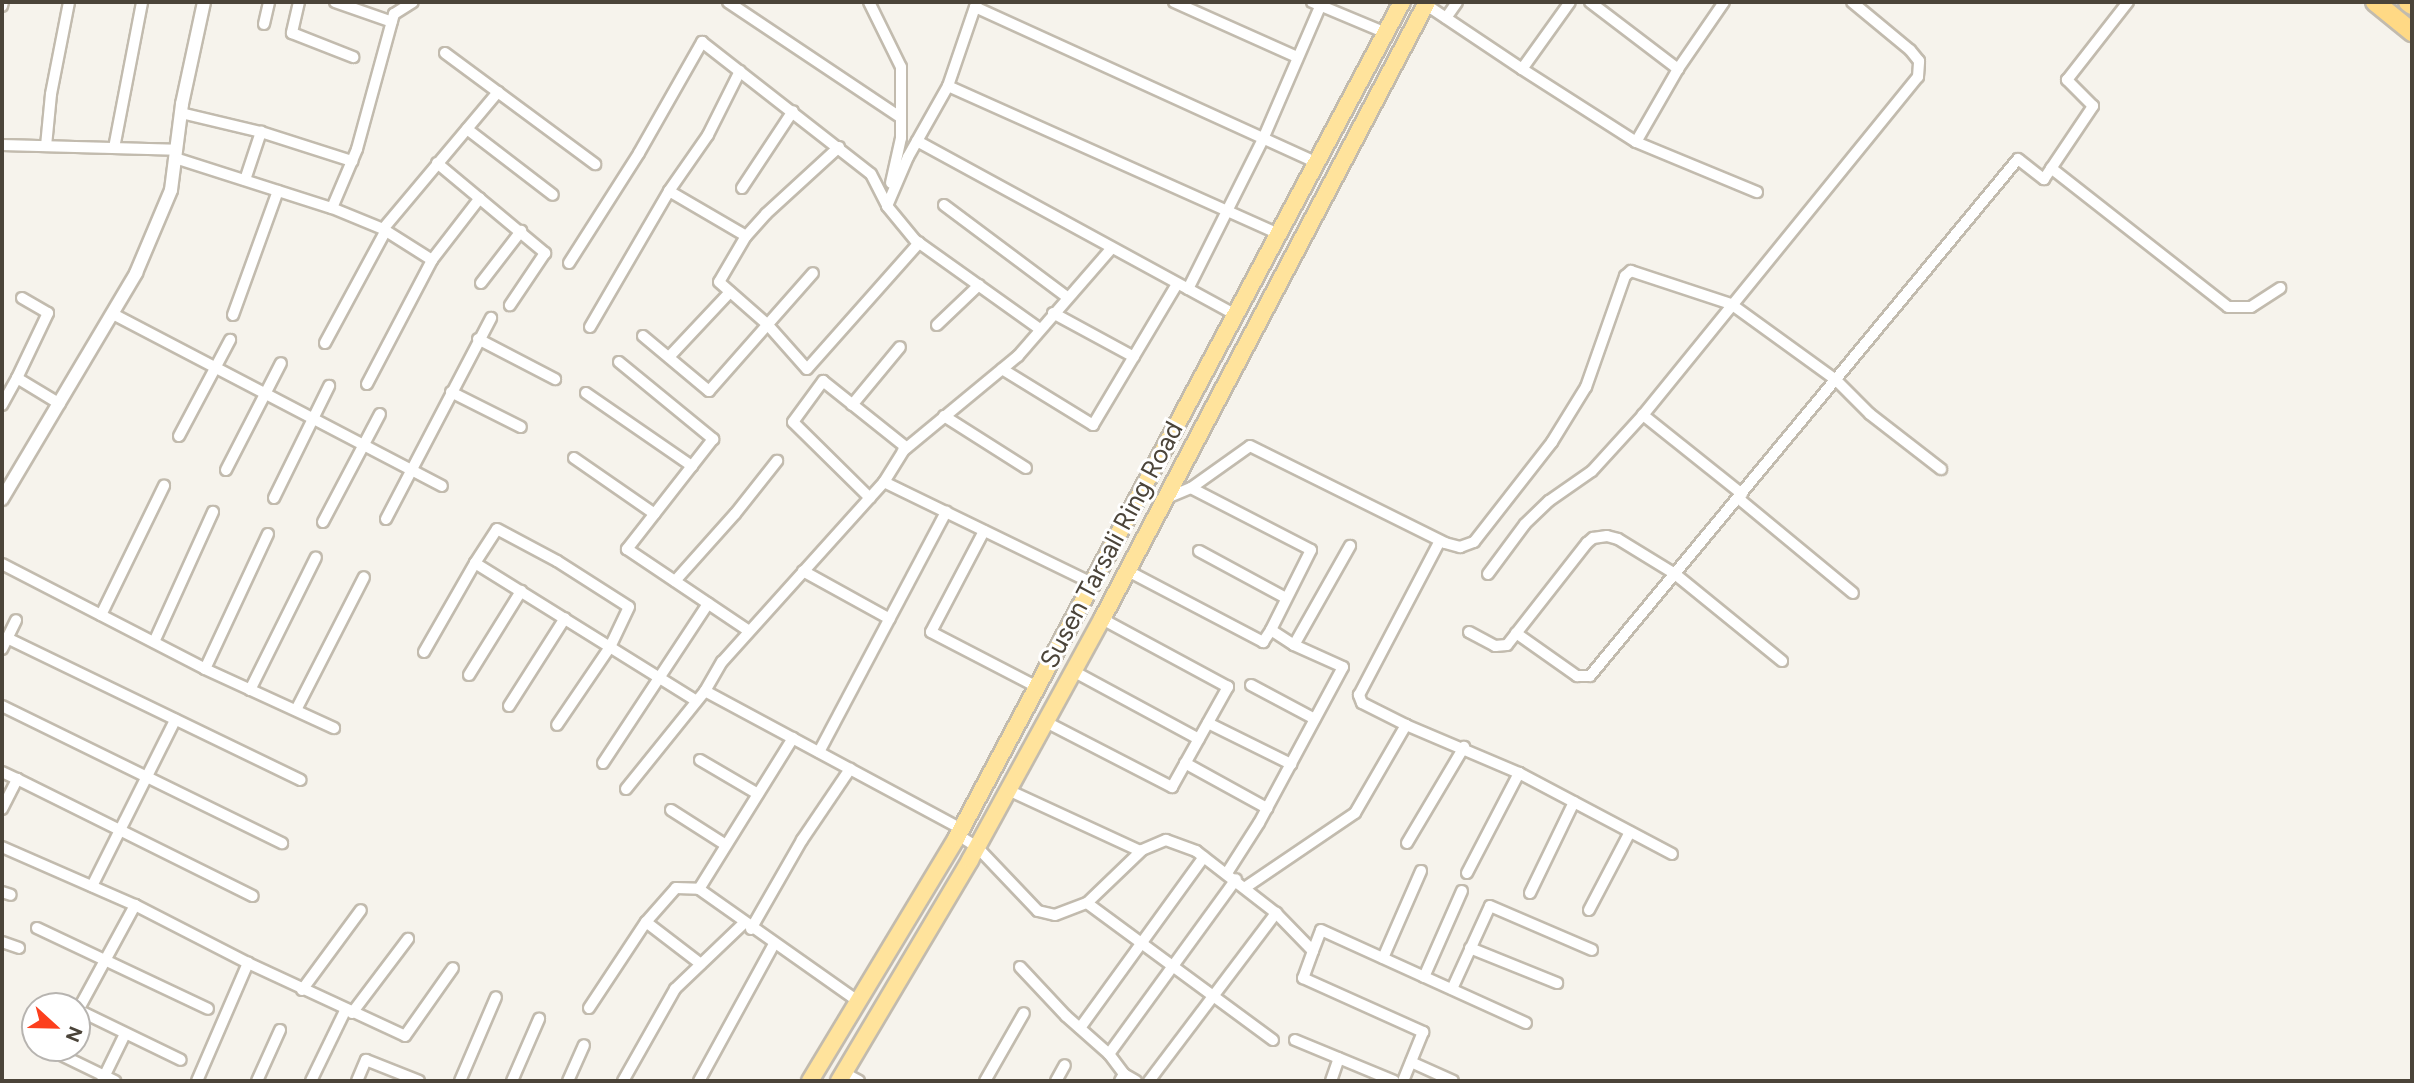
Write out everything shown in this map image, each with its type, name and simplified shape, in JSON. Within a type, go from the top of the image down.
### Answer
[{"type":"highway","points":[[2375,2],[2412,32]]},
{"type":"main road","name":"Susen Tarsali Ring Road","points":[[810,1081],[960,832],[1402,2]]},
{"type":"main road","name":"Susen Tarsali Ring Road","points":[[842,1077],[977,847],[1102,619],[1425,3]]},
{"type":"street","points":[[46,146],[51,94],[69,2]]},
{"type":"street","points":[[114,148],[142,2]]},
{"type":"street","points":[[2,499],[136,273],[171,190],[181,113],[204,2]]},
{"type":"street","points":[[264,24],[269,2]]},
{"type":"street","points":[[299,2],[292,33],[353,57]]},
{"type":"street","points":[[335,2],[392,22]]},
{"type":"street","points":[[332,208],[352,161],[394,14],[413,2]]},
{"type":"street","points":[[728,2],[901,118]]},
{"type":"street","points":[[869,2],[901,66],[901,138],[887,206]]},
{"type":"street","points":[[1174,2],[1297,57]]},
{"type":"street","points":[[1446,18],[1457,2]]},
{"type":"street","points":[[1522,69],[1570,2]]},
{"type":"street","points":[[1590,2],[1678,69]]},
{"type":"street","points":[[1636,142],[1678,69],[1724,2]]},
{"type":"street","points":[[1488,574],[1525,524],[1549,501],[1592,471],[1643,415],[1918,77],[1919,61],[1910,50],[1852,2]]},
{"type":"street","points":[[1516,633],[1577,676],[1586,678],[1605,659],[2018,159],[2044,179],[2093,106],[2067,80],[2128,2]]},
{"type":"street","points":[[1002,369],[1093,425],[1134,357],[1183,286],[1225,211],[1263,139],[1318,3],[1386,33]]},
{"type":"street","points":[[1425,3],[1636,142],[1757,192]]},
{"type":"street","points":[[887,206],[917,141],[948,86],[976,4],[1317,163]]},
{"type":"street","points":[[569,263],[639,153],[702,42],[871,174],[887,206],[919,243],[1040,329]]},
{"type":"street","points":[[445,53],[595,164]]},
{"type":"street","points":[[590,327],[669,191],[708,135],[740,71]]},
{"type":"street","points":[[948,86],[1279,234]]},
{"type":"street","points":[[325,342],[384,229],[498,92]]},
{"type":"street","points":[[742,188],[793,111]]},
{"type":"street","points":[[181,113],[261,132],[352,161]]},
{"type":"street","points":[[467,129],[554,195]]},
{"type":"street","points":[[245,180],[261,132]]},
{"type":"street","points":[[917,141],[1236,315]]},
{"type":"street","points":[[2,145],[114,148],[176,154],[332,208],[384,229],[432,260]]},
{"type":"street","points":[[839,147],[746,236],[719,282],[767,324],[807,369],[907,447]]},
{"type":"street","points":[[437,163],[545,253],[510,305]]},
{"type":"street","points":[[2051,168],[2228,307],[2251,307],[2280,288]]},
{"type":"street","points":[[233,315],[278,191]]},
{"type":"street","points":[[669,191],[746,236]]},
{"type":"street","points":[[368,384],[432,260],[480,198]]},
{"type":"street","points":[[944,205],[1067,296]]},
{"type":"street","points":[[481,282],[521,231]]},
{"type":"street","points":[[807,369],[919,243]]},
{"type":"street","points":[[626,789],[705,691],[722,662],[884,482],[907,447],[1002,369],[1112,248]]},
{"type":"street","points":[[1167,498],[1191,488],[1250,446],[1440,541],[1460,547],[1474,542],[1552,442],[1586,387],[1627,272],[1635,271],[1731,304],[1836,380],[1870,414],[1941,469]]},
{"type":"street","points":[[643,336],[709,391],[813,273]]},
{"type":"street","points":[[937,325],[978,285]]},
{"type":"street","points":[[669,357],[730,292]]},
{"type":"street","points":[[2,405],[48,313],[22,298]]},
{"type":"street","points":[[1053,313],[1134,357]]},
{"type":"street","points":[[113,314],[442,486]]},
{"type":"street","points":[[386,519],[491,318]]},
{"type":"street","points":[[478,339],[555,379]]},
{"type":"street","points":[[179,436],[230,340]]},
{"type":"street","points":[[852,405],[900,347]]},
{"type":"street","points":[[619,362],[713,439],[627,550],[749,631]]},
{"type":"street","points":[[226,470],[281,363]]},
{"type":"street","points":[[17,378],[60,404]]},
{"type":"street","points":[[823,381],[793,422],[870,498]]},
{"type":"street","points":[[274,498],[329,386]]},
{"type":"street","points":[[452,392],[522,427]]},
{"type":"street","points":[[586,393],[692,466]]},
{"type":"street","points":[[323,522],[380,414]]},
{"type":"street","points":[[1643,415],[1853,593]]},
{"type":"street","points":[[944,416],[1026,468]]},
{"type":"street","points":[[574,458],[655,514]]},
{"type":"street","points":[[675,581],[735,514],[777,461]]},
{"type":"street","points":[[884,482],[1092,583]]},
{"type":"street","points":[[101,615],[164,486]]},
{"type":"street","points":[[1128,571],[1263,642],[1311,550],[1191,488]]},
{"type":"street","points":[[153,642],[213,512]]},
{"type":"street","points":[[819,752],[946,512]]},
{"type":"street","points":[[424,652],[497,529],[557,561],[629,607],[610,647],[557,725]]},
{"type":"street","points":[[984,531],[931,632],[1037,687]]},
{"type":"street","points":[[205,669],[268,534]]},
{"type":"street","points":[[1469,632],[1499,647],[1507,645],[1587,544],[1600,536],[1618,539],[1675,575],[1782,661]]},
{"type":"street","points":[[1440,541],[1359,695],[1362,703],[1406,725],[1464,747],[1519,773],[1672,854]]},
{"type":"street","points":[[1294,645],[1350,546]]},
{"type":"street","points":[[1199,551],[1286,598]]},
{"type":"street","points":[[250,690],[316,557]]},
{"type":"street","points":[[475,563],[697,701]]},
{"type":"street","points":[[2,564],[205,669],[334,728]]},
{"type":"street","points":[[803,571],[890,619]]},
{"type":"street","points":[[296,710],[364,578]]},
{"type":"street","points":[[469,675],[521,591]]},
{"type":"street","points":[[603,763],[708,604]]},
{"type":"street","points":[[509,706],[565,618]]},
{"type":"street","points":[[1046,722],[1172,788],[1228,687],[1102,619]]},
{"type":"street","points":[[2,649],[16,620]]},
{"type":"street","points":[[1109,1054],[1174,966],[1231,876],[1343,667],[1294,645],[1271,630]]},
{"type":"street","points":[[7,638],[301,780]]},
{"type":"street","points":[[1073,671],[1199,739]]},
{"type":"street","points":[[1251,685],[1315,719]]},
{"type":"street","points":[[705,691],[960,832],[1038,911],[1055,915],[1087,902],[1140,851],[1166,840],[1204,857],[1246,887],[1313,951]]},
{"type":"street","points":[[2,706],[282,843]]},
{"type":"street","points":[[92,886],[175,720]]},
{"type":"street","points":[[1208,723],[1291,764]]},
{"type":"street","points":[[1246,887],[1355,813],[1406,725]]},
{"type":"street","points":[[699,889],[793,738]]},
{"type":"street","points":[[1408,843],[1464,747]]},
{"type":"street","points":[[700,760],[758,794]]},
{"type":"street","points":[[1185,764],[1268,808]]},
{"type":"street","points":[[623,1081],[675,989],[747,926],[850,769]]},
{"type":"street","points":[[2,772],[253,896]]},
{"type":"street","points":[[1467,873],[1519,773]]},
{"type":"street","points":[[2,809],[17,779]]},
{"type":"street","points":[[1008,790],[1140,851]]},
{"type":"street","points":[[1530,893],[1574,802]]},
{"type":"street","points":[[671,810],[726,845]]},
{"type":"street","points":[[1589,910],[1630,832]]},
{"type":"street","points":[[2,847],[135,905],[302,990],[405,1036],[453,968]]},
{"type":"street","points":[[1080,1028],[1204,857]]},
{"type":"street","points":[[1382,958],[1421,871]]},
{"type":"street","points":[[589,1009],[646,922],[676,888],[699,889],[747,926],[858,1002]]},
{"type":"street","points":[[1424,977],[1462,891]]},
{"type":"street","points":[[1087,902],[1273,1040]]},
{"type":"street","points":[[87,992],[135,905]]},
{"type":"street","points":[[1452,989],[1490,906],[1592,950]]},
{"type":"street","points":[[302,990],[361,910]]},
{"type":"street","points":[[1150,1081],[1276,913]]},
{"type":"street","points":[[646,922],[701,964]]},
{"type":"street","points":[[37,928],[208,1009]]},
{"type":"street","points":[[1403,1081],[1423,1032],[1303,978],[1321,930],[1525,1023]]},
{"type":"street","points":[[311,1081],[349,1011],[408,939]]},
{"type":"street","points":[[2,942],[19,948]]},
{"type":"street","points":[[699,1081],[774,944]]},
{"type":"street","points":[[1470,948],[1557,983]]},
{"type":"street","points":[[197,1081],[248,962]]},
{"type":"street","points":[[1020,967],[1109,1054],[1122,1077],[1136,1081]]},
{"type":"street","points":[[460,1081],[496,997]]},
{"type":"street","points":[[985,1081],[1024,1013]]},
{"type":"street","points":[[91,1018],[181,1060]]},
{"type":"street","points":[[512,1081],[539,1018]]},
{"type":"street","points":[[257,1081],[281,1030]]},
{"type":"street","points":[[103,1079],[125,1034]]},
{"type":"street","points":[[1295,1040],[1394,1081]]},
{"type":"street","points":[[568,1081],[584,1045]]},
{"type":"street","points":[[1331,1081],[1339,1058]]},
{"type":"street","points":[[356,1081],[366,1060],[411,1080]]},
{"type":"street","points":[[73,1062],[103,1079],[115,1081]]},
{"type":"street","points":[[1411,1062],[1453,1081]]},
{"type":"street","points":[[1056,1081],[1065,1065]]},
{"type":"street","points":[[842,1077],[859,1081]]}]
